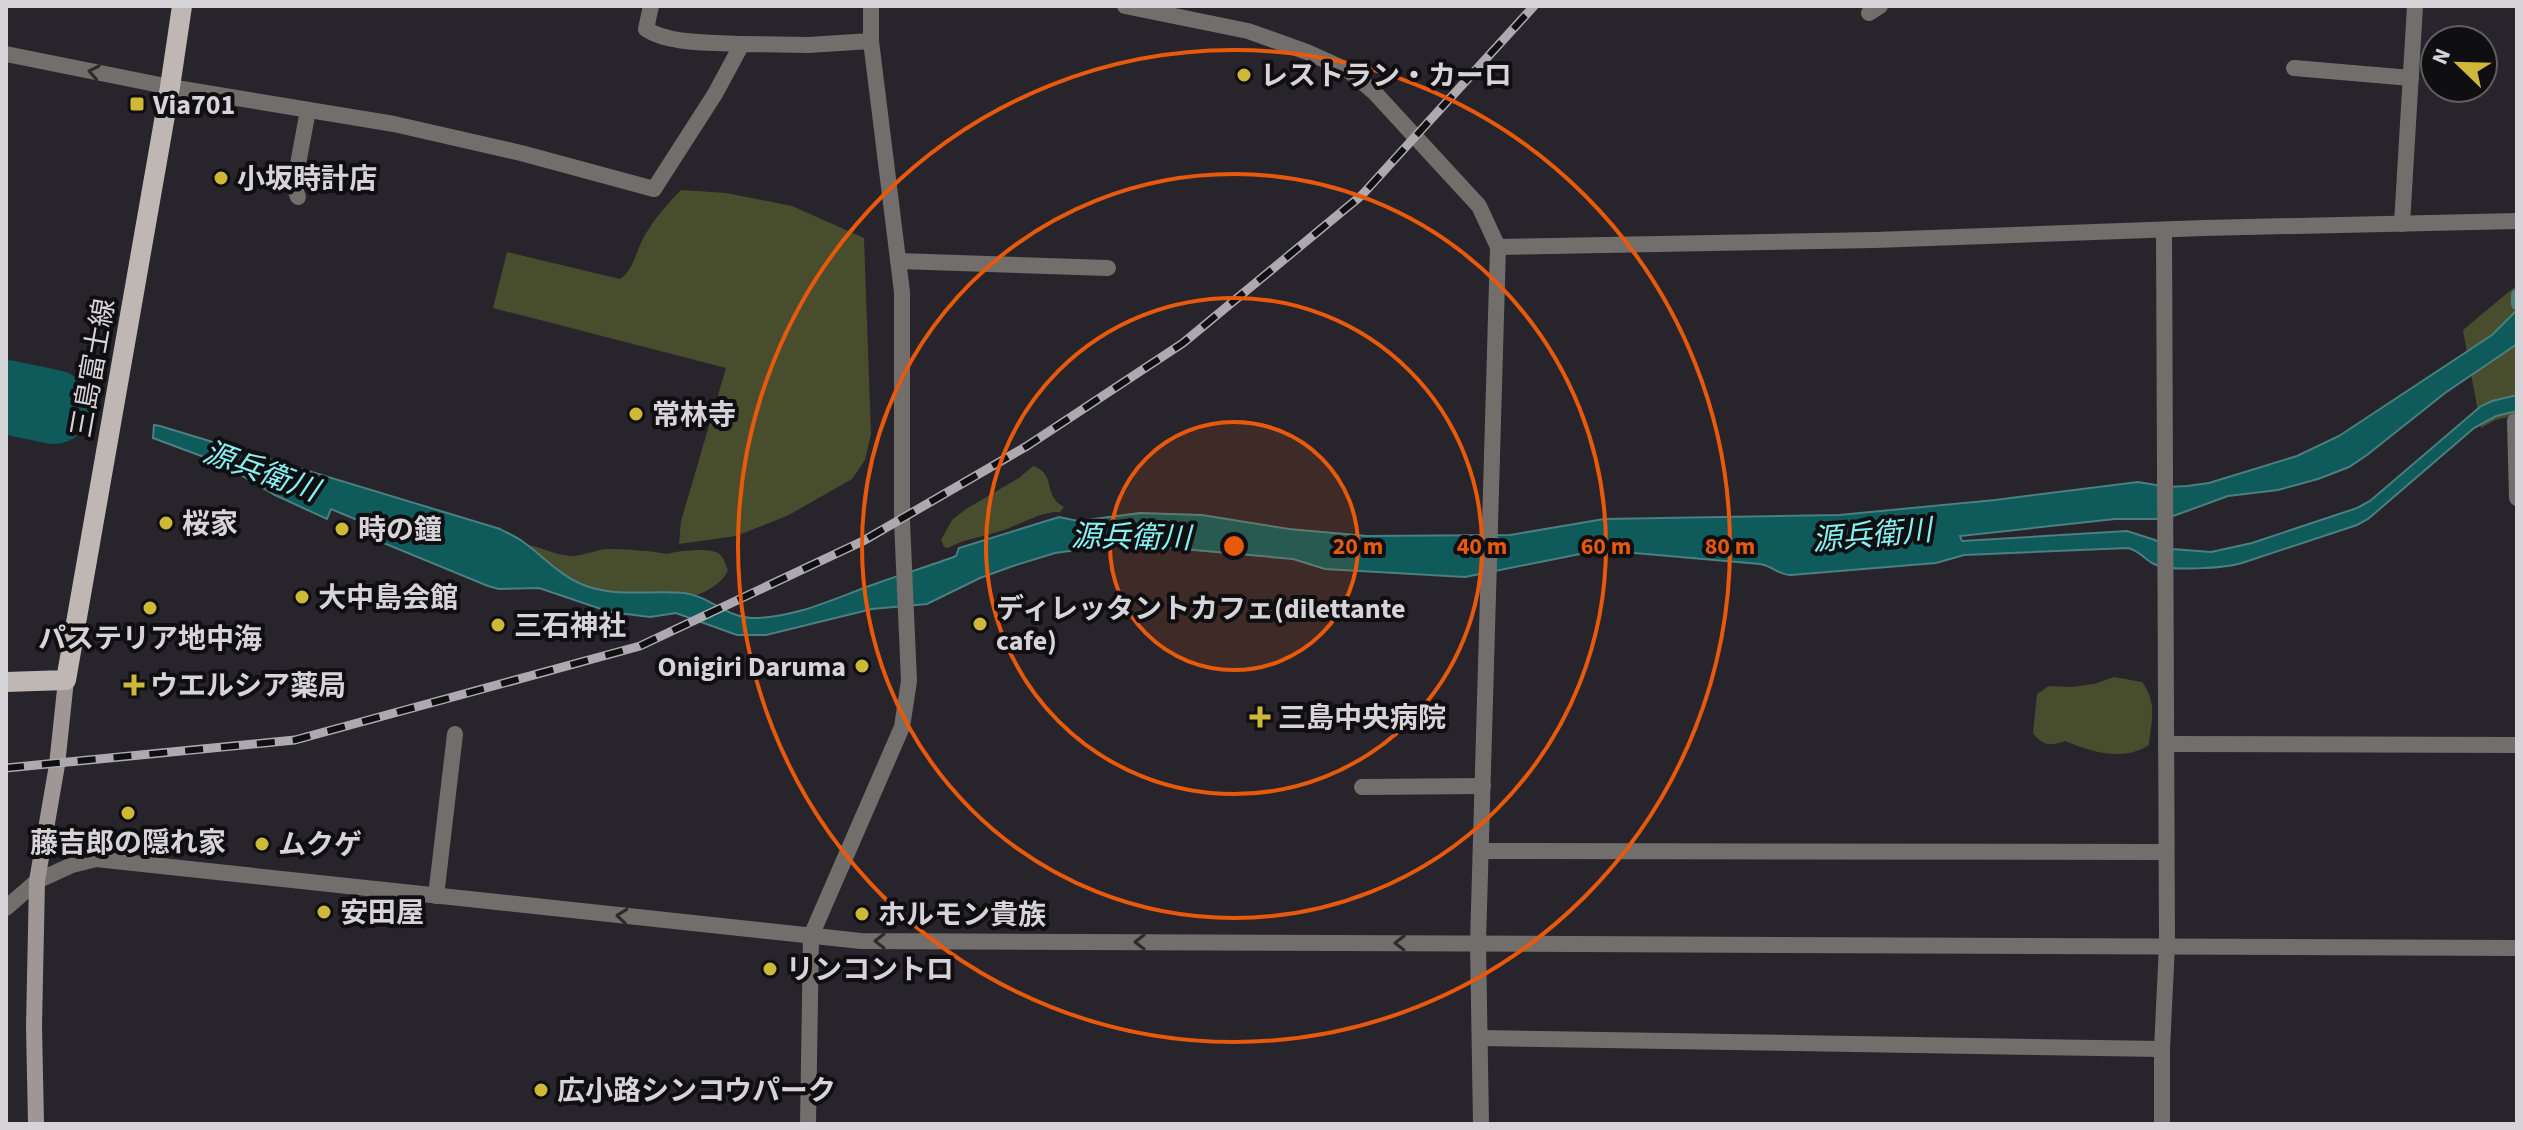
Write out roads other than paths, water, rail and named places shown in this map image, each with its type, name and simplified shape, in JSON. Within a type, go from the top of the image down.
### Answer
[{"type":"main road","name":"三島富士線","points":[[66,680],[182,6]]},
{"type":"main road","points":[[6,682],[66,680],[57,765],[37,881],[34,1026],[36,1124]]},
{"type":"street","points":[[651,6],[646,29],[669,39],[808,45],[871,41]]},
{"type":"street","points":[[808,1124],[811,936],[902,727],[909,681],[903,539],[902,292],[871,41],[871,6]]},
{"type":"street","points":[[1125,6],[1248,31],[1349,71],[1375,93],[1479,206],[1498,247],[1478,943],[1481,1124]]},
{"type":"street","points":[[2402,224],[2415,6]]},
{"type":"street","points":[[6,54],[170,87],[408,127],[521,153],[654,189],[715,94],[742,44]]},
{"type":"street","points":[[2294,68],[2411,78]]},
{"type":"street","points":[[298,197],[294,186],[308,110]]},
{"type":"street","points":[[1498,247],[2517,221]]},
{"type":"street","points":[[2162,1124],[2167,945],[2164,230]]},
{"type":"street","points":[[898,261],[1108,268]]},
{"type":"street","points":[[2515,421],[2517,498]]},
{"type":"street","points":[[436,896],[455,734]]},
{"type":"street","points":[[2166,744],[2517,745]]},
{"type":"street","points":[[1362,787],[1483,786]]},
{"type":"street","points":[[1481,851],[2165,852]]},
{"type":"street","points":[[6,908],[37,881],[72,865],[96,859],[877,941],[2517,948]]},
{"type":"street","points":[[1481,1038],[2162,1049]]},
{"type":"water","points":[[2517,310],[2517,344],[2445,393],[2349,467],[2278,490],[2228,496],[2165,519],[2115,519],[1960,536],[1962,541],[2127,531],[2172,549],[2211,552],[2252,543],[2370,501],[2481,406],[2517,395],[2517,411],[2496,416],[2474,428],[2368,519],[2357,525],[2242,563],[2197,568],[2154,564],[2128,548],[1964,555],[1936,563],[1791,575],[1760,564],[1600,550],[1465,577],[1325,569],[1293,559],[1138,545],[1055,553],[980,578],[927,604],[872,609],[766,635],[737,635],[676,613],[650,617],[610,612],[539,588],[499,589],[488,586],[364,535],[367,524],[331,509],[327,519],[275,495],[220,463],[153,438],[154,425],[160,426],[500,529],[522,541],[565,575],[593,588],[619,592],[684,593],[734,614],[752,618],[784,615],[815,606],[956,556],[959,548],[1059,517],[1078,521],[1140,513],[1202,515],[1289,529],[1367,536],[1510,535],[1604,519],[1839,515],[2138,482],[2168,487],[2209,483],[2297,456],[2339,436],[2492,335]]},
{"type":"waterway","points":[[2517,295],[2517,304]]},
{"type":"waterway","name":"源兵衛川","points":[[6,397],[54,407]]},
{"type":"railway","points":[[6,768],[295,740],[640,646],[863,541],[1027,446],[1183,343],[1362,195],[1534,6]]},
{"type":"place","name":"レストラン・カーロ","points":[[1244,75]]},
{"type":"place","name":"Via701","points":[[137,104]]},
{"type":"place","name":"小坂時計店","points":[[221,178]]},
{"type":"place","name":"常林寺","points":[[636,414]]},
{"type":"place","name":"桜家","points":[[166,523]]},
{"type":"place","name":"時の鐘","points":[[342,529]]},
{"type":"place","name":"大中島会館","points":[[302,597]]},
{"type":"place","name":"パステリア地中海","points":[[150,608]]},
{"type":"place","name":"ディレッタントカフェ(dilettante cafe)","points":[[980,624]]},
{"type":"place","name":"三石神社","points":[[498,625]]},
{"type":"place","name":"Onigiri Daruma","points":[[862,666]]},
{"type":"place","name":"ウエルシア薬局","points":[[134,685]]},
{"type":"place","name":"三島中央病院","points":[[1260,717]]},
{"type":"place","name":"藤吉郎の隠れ家","points":[[128,813]]},
{"type":"place","name":"ムクゲ","points":[[262,844]]},
{"type":"place","name":"安田屋","points":[[324,912]]},
{"type":"place","name":"ホルモン貴族","points":[[862,914]]},
{"type":"place","name":"リンコントロ","points":[[770,969]]},
{"type":"place","name":"広小路シンコウパーク","points":[[541,1090]]}]
